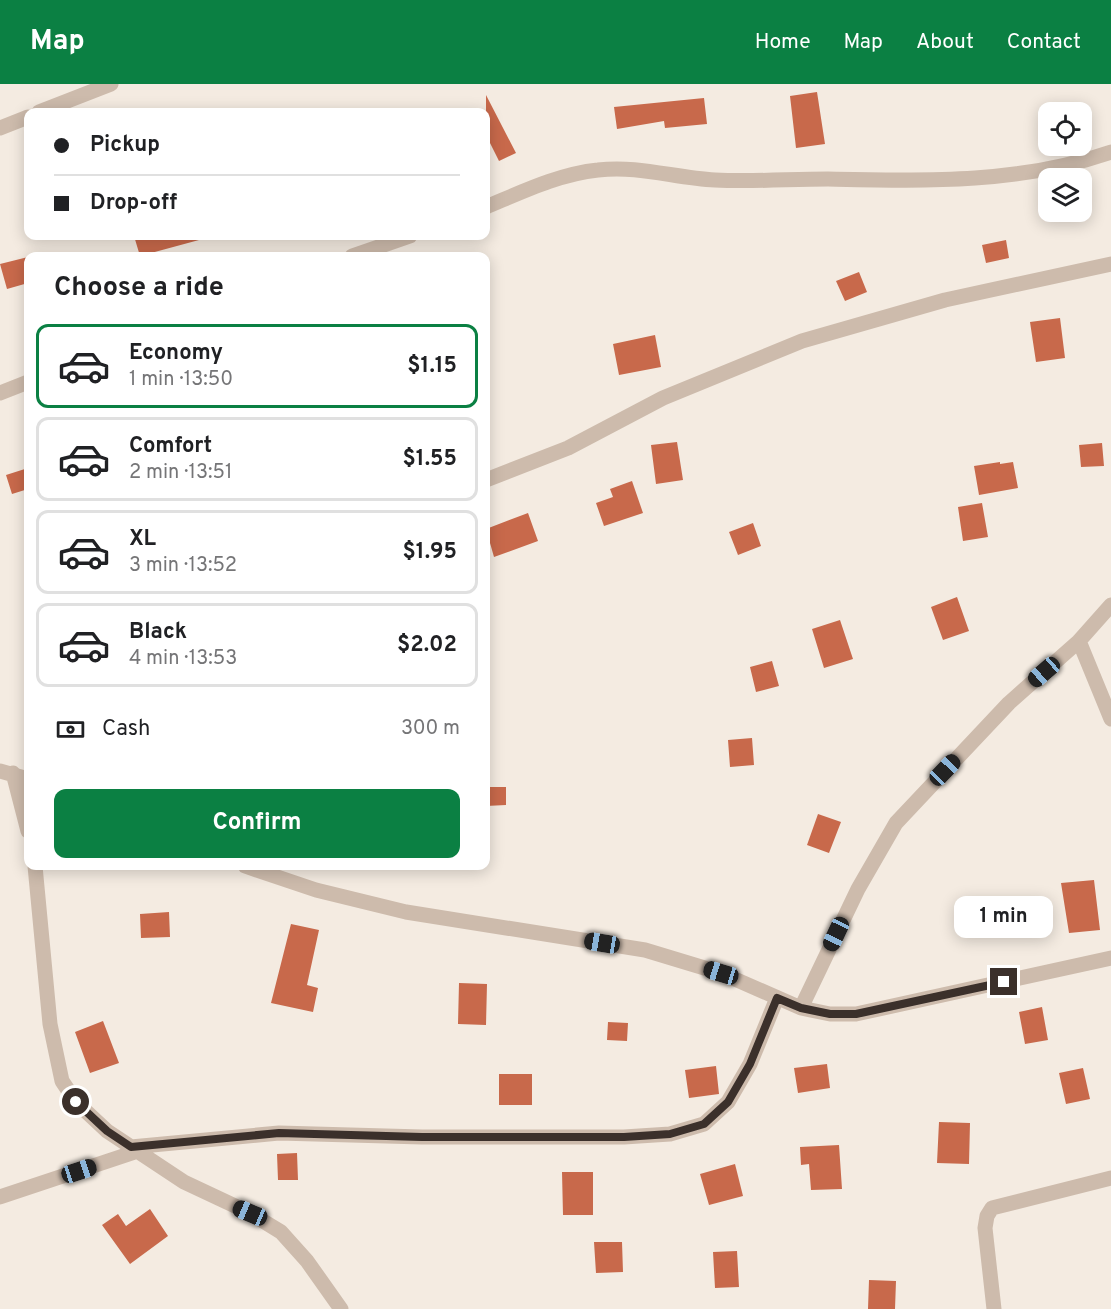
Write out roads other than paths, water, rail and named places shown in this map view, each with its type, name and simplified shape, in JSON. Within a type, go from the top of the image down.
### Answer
[{"type":"street","points":[[49,108],[111,84]]},
{"type":"street","points":[[0,128],[24,119]]},
{"type":"street","points":[[490,205],[557,179],[598,170],[643,170],[711,180],[962,180],[1011,175],[1091,159],[1111,152]]},
{"type":"street","points":[[364,252],[398,240]]},
{"type":"street","points":[[490,478],[568,447],[663,398],[802,341],[945,300],[1111,264]]},
{"type":"street","points":[[0,393],[24,384]]},
{"type":"street","points":[[801,1008],[858,889],[896,824],[1009,703],[1079,641],[1111,605]]},
{"type":"street","points":[[1079,641],[1111,719]]},
{"type":"street","points":[[7,772],[24,778]]},
{"type":"street","points":[[7,772],[24,820]]},
{"type":"street","points":[[35,870],[50,1024],[62,1081],[76,1102],[107,1131],[184,1182],[250,1213],[280,1232],[307,1261],[341,1309]]},
{"type":"street","points":[[265,870],[316,890],[406,912],[645,950],[721,973],[801,1008],[830,1014],[856,1014],[1111,958]]},
{"type":"street","points":[[0,1197],[134,1149],[279,1133],[422,1137],[624,1137],[670,1134],[704,1124],[728,1102],[750,1064],[777,998]]},
{"type":"street","points":[[994,1309],[985,1228],[987,1216],[992,1208],[1111,1178]]}]
